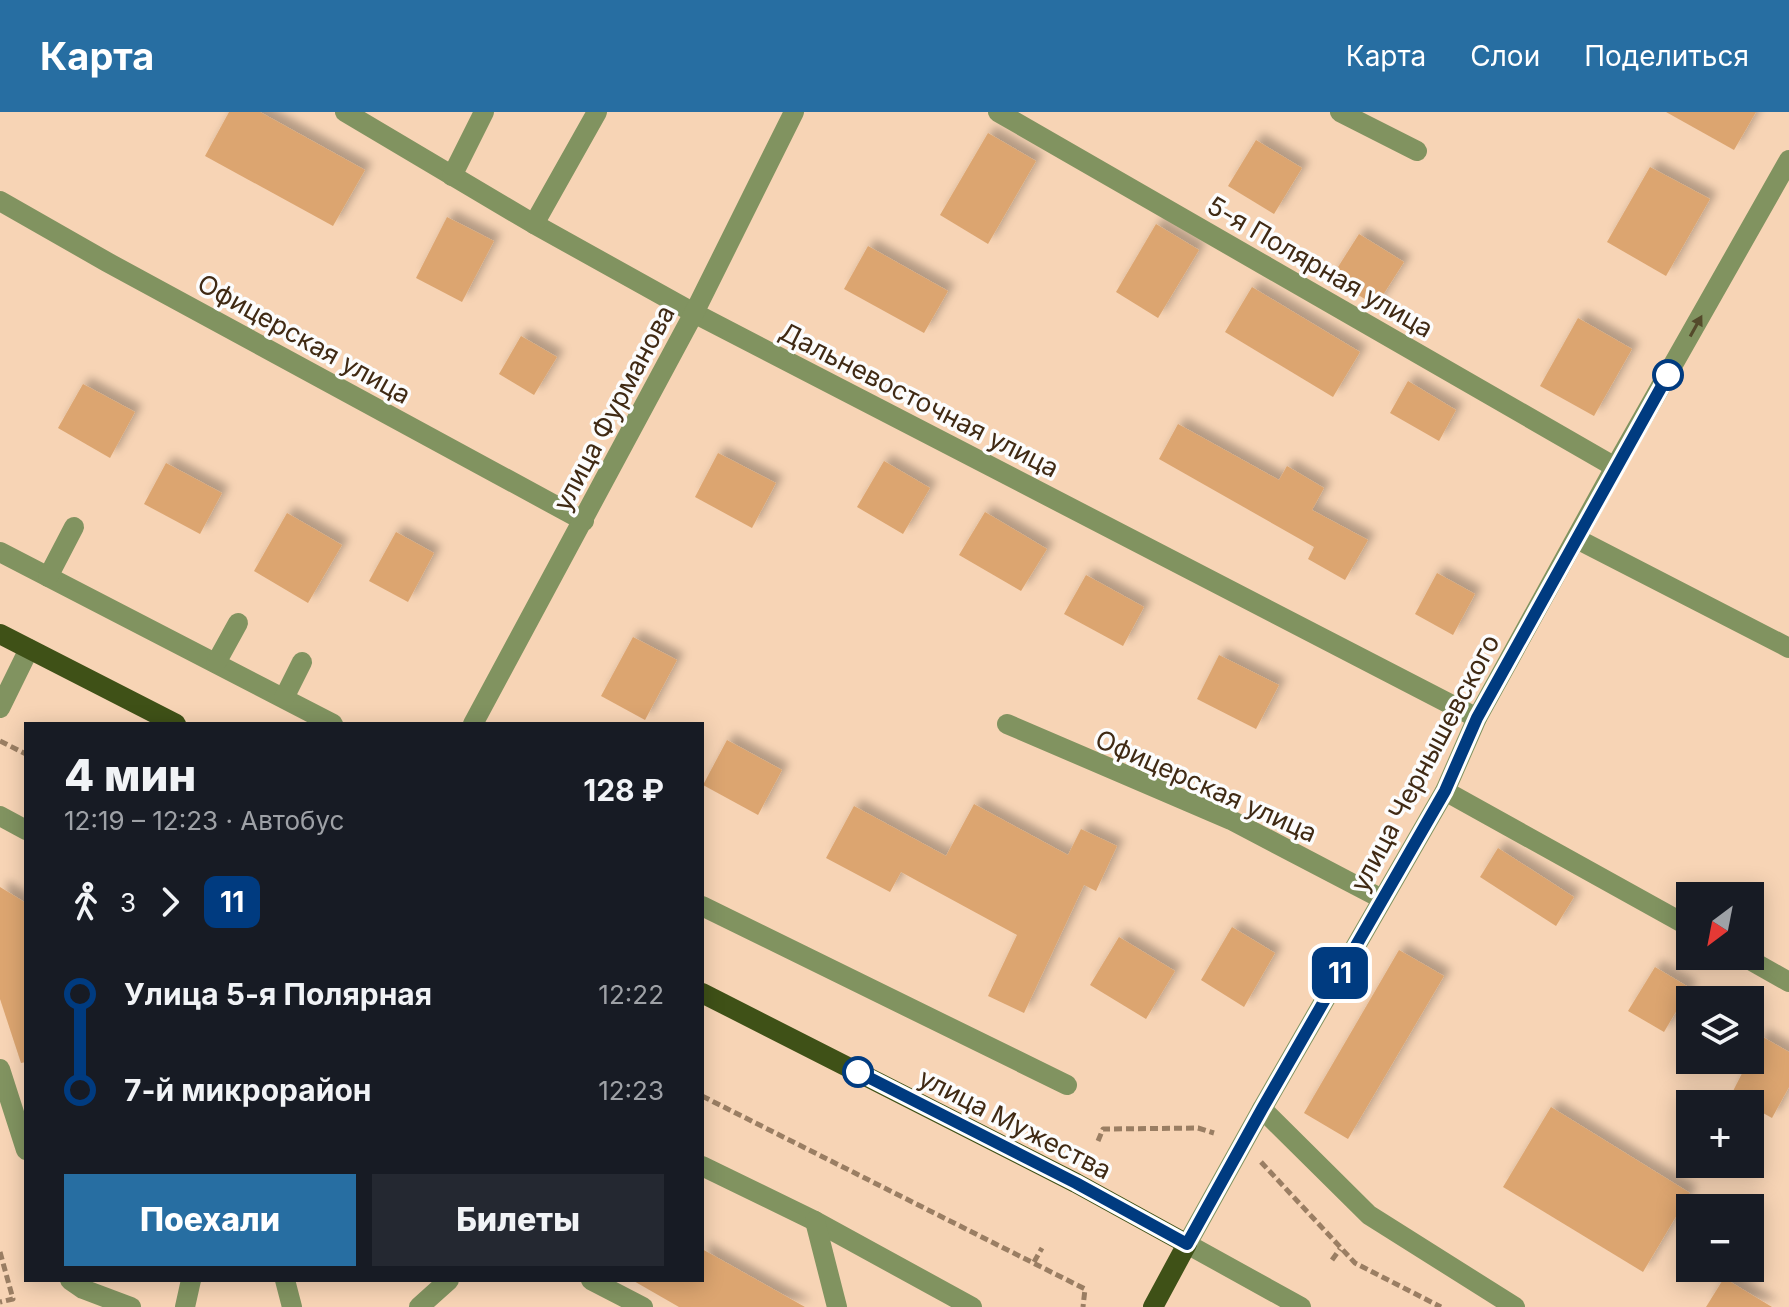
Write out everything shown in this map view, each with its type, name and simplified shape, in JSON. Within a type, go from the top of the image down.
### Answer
[{"type":"main road","points":[[0,634],[172,722]]},
{"type":"main road","name":"улица Мужества","points":[[704,994],[1076,1183],[1187,1244]]},
{"type":"main road","name":"улица Чернышевского","points":[[1153,1307],[1187,1244]]},
{"type":"street","name":"Дальневосточная улица","points":[[345,112],[534,224],[694,313],[1477,718]]},
{"type":"street","points":[[452,176],[484,112]]},
{"type":"street","points":[[534,224],[597,112]]},
{"type":"street","name":"улица Фурманова","points":[[474,722],[694,313],[794,112]]},
{"type":"street","points":[[1340,112],[1417,151]]},
{"type":"street","name":"5-я Полярная улица","points":[[1008,114],[1615,467]]},
{"type":"street","name":"улица Чернышевского","points":[[1187,1244],[1445,791],[1477,718],[1789,160]]},
{"type":"street","name":"Офицерская улица","points":[[0,201],[584,521]]},
{"type":"street","points":[[48,577],[74,527]]},
{"type":"street","points":[[1577,539],[1789,648]]},
{"type":"street","points":[[0,552],[329,722]]},
{"type":"street","points":[[216,663],[238,623]]},
{"type":"street","points":[[0,708],[29,649]]},
{"type":"street","points":[[284,698],[302,662]]},
{"type":"street","name":"Офицерская улица","points":[[1007,724],[1231,820],[1382,899]]},
{"type":"street","points":[[1445,791],[1676,919]]},
{"type":"street","points":[[0,816],[24,829]]},
{"type":"street","points":[[704,907],[1067,1085]]},
{"type":"street","points":[[1764,968],[1789,982]]},
{"type":"street","points":[[0,1069],[24,1144]]},
{"type":"street","points":[[1262,1109],[1369,1215],[1515,1307]]},
{"type":"street","points":[[704,1167],[815,1221],[972,1307]]},
{"type":"street","points":[[815,1221],[837,1307]]},
{"type":"street","name":"улица Мужества","points":[[1187,1244],[1301,1307]]},
{"type":"street","points":[[73,1282],[83,1289],[131,1307]]},
{"type":"street","points":[[185,1307],[191,1282]]},
{"type":"street","points":[[286,1282],[292,1307]]},
{"type":"street","points":[[419,1307],[447,1282]]},
{"type":"street","points":[[595,1282],[643,1307]]},
{"type":"path","points":[[0,741],[24,753]]},
{"type":"path","points":[[704,1097],[1085,1289],[1083,1307]]},
{"type":"path","points":[[1098,1141],[1103,1129],[1198,1128],[1214,1133]]},
{"type":"path","points":[[1260,1160],[1355,1263],[1441,1307]]},
{"type":"path","points":[[1034,1262],[1042,1248]]},
{"type":"path","points":[[1332,1260],[1340,1249]]},
{"type":"path","points":[[0,1252],[13,1299],[0,1302]]},
{"type":"building","points":[[229,112],[260,112],[365,170],[333,226],[205,156]]},
{"type":"building","points":[[1666,112],[1756,112],[1734,150]]},
{"type":"building","points":[[988,133],[1036,161],[988,244],[940,215]]},
{"type":"building","points":[[1256,140],[1302,168],[1274,214],[1228,186]]},
{"type":"building","points":[[1650,167],[1710,199],[1666,276],[1607,242]]},
{"type":"building","points":[[447,217],[494,241],[462,302],[416,278]]},
{"type":"building","points":[[1156,224],[1199,250],[1158,318],[1116,292]]},
{"type":"building","points":[[1359,234],[1404,262],[1376,306],[1331,278]]},
{"type":"building","points":[[868,246],[948,291],[924,333],[844,289]]},
{"type":"building","points":[[1252,287],[1360,352],[1333,397],[1225,332]]},
{"type":"building","points":[[1578,318],[1632,349],[1594,416],[1540,386]]},
{"type":"building","points":[[521,336],[557,357],[534,395],[499,374]]},
{"type":"building","points":[[1408,381],[1456,410],[1439,441],[1390,413]]},
{"type":"building","points":[[83,384],[135,412],[110,458],[58,428]]},
{"type":"building","points":[[1178,424],[1279,480],[1287,466],[1324,488],[1312,510],[1368,540],[1345,580],[1308,559],[1314,547],[1159,459]]},
{"type":"building","points":[[718,453],[776,483],[752,528],[695,497]]},
{"type":"building","points":[[884,461],[930,488],[903,534],[857,507]]},
{"type":"building","points":[[166,463],[222,493],[200,534],[144,504]]},
{"type":"building","points":[[985,512],[1047,549],[1021,591],[959,555]]},
{"type":"building","points":[[287,513],[342,545],[308,603],[254,571]]},
{"type":"building","points":[[396,532],[434,553],[408,602],[369,581]]},
{"type":"building","points":[[1437,573],[1475,594],[1453,635],[1415,614]]},
{"type":"building","points":[[1086,575],[1144,607],[1123,646],[1064,614]]},
{"type":"building","points":[[633,637],[677,660],[645,720],[601,696]]},
{"type":"building","points":[[1219,655],[1279,685],[1256,729],[1197,699]]},
{"type":"building","points":[[727,740],[782,770],[758,815],[704,783]]},
{"type":"building","points":[[974,804],[1068,855],[1081,829],[1117,846],[1096,891],[1084,885],[1024,1013],[988,996],[1017,935],[901,872],[890,892],[826,858],[854,806],[946,856]]},
{"type":"building","points":[[1498,848],[1574,897],[1556,926],[1480,877]]},
{"type":"building","points":[[0,887],[24,902],[24,1062],[21,1063],[0,999]]},
{"type":"building","points":[[1232,927],[1275,953],[1244,1007],[1201,980]]},
{"type":"building","points":[[1119,937],[1175,971],[1146,1019],[1090,985]]},
{"type":"building","points":[[1399,950],[1444,976],[1348,1139],[1304,1113]]},
{"type":"building","points":[[1655,967],[1687,986],[1676,986],[1676,1012],[1664,1032],[1628,1011]]},
{"type":"building","points":[[1764,1038],[1789,1052],[1789,1087],[1772,1118],[1764,1114],[1764,1090],[1734,1090],[1742,1074],[1764,1074]]},
{"type":"building","points":[[1551,1107],[1690,1193],[1676,1194],[1676,1217],[1643,1272],[1503,1187]]},
{"type":"building","points":[[704,1250],[805,1307],[679,1307],[635,1282],[704,1282]]},
{"type":"building","points":[[1722,1282],[1731,1282],[1772,1307],[1706,1307]]},
{"type":"bus line","name":"11","points":[[858,1072],[1076,1183],[1187,1244],[1445,791],[1477,718],[1668,375]]}]
